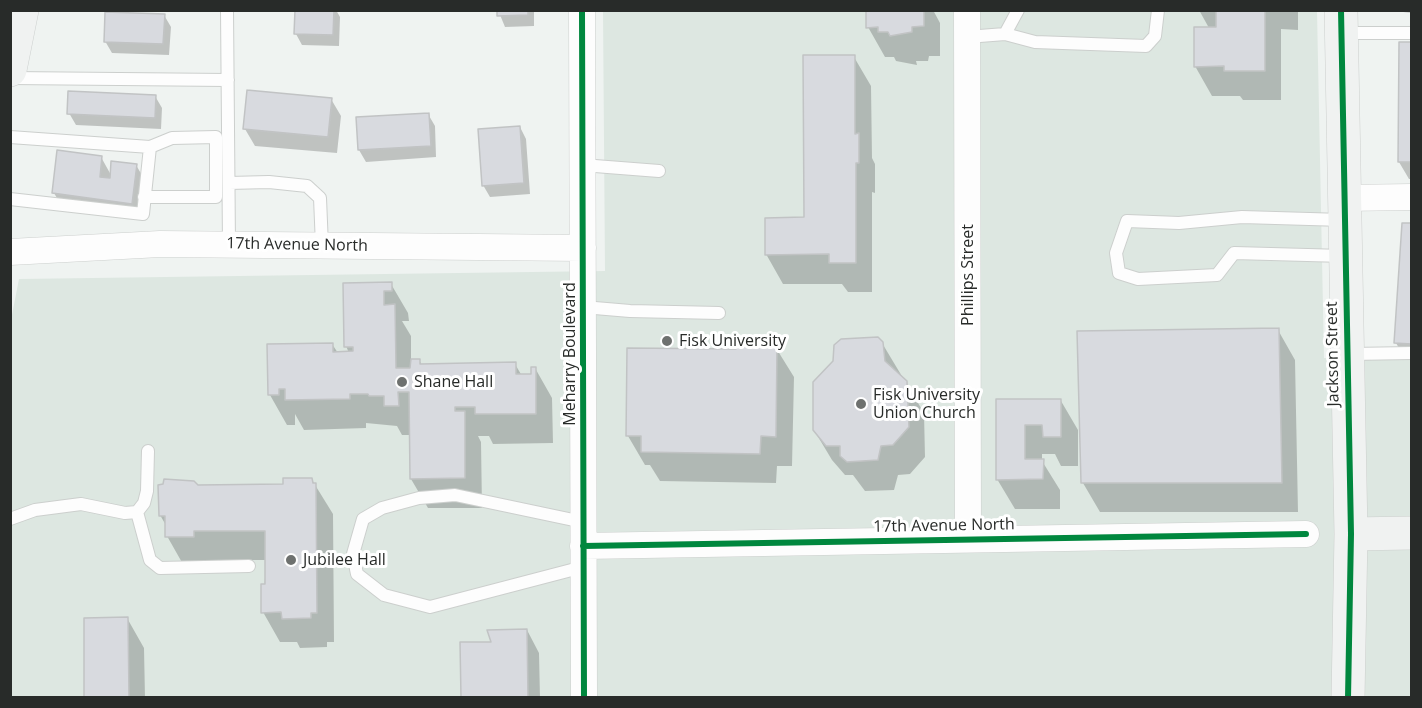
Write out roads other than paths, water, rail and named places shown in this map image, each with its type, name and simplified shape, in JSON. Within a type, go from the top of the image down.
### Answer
[{"type":"street","points":[[10,70],[22,10]]},
{"type":"street","name":"Meharry Boulevard","points":[[582,10],[584,698]]},
{"type":"street","name":"Phillips Street","points":[[967,10],[968,538]]},
{"type":"street","name":"Jackson Street","points":[[1341,22],[1351,534],[1348,698]]},
{"type":"street","points":[[1344,209],[1412,197]]},
{"type":"street","name":"17th Avenue North","points":[[10,252],[160,244],[583,248]]},
{"type":"street","points":[[1351,534],[1412,533]]},
{"type":"street","name":"17th Avenue North","points":[[583,545],[1306,534]]},
{"type":"lane","points":[[216,197],[228,80],[228,10]]},
{"type":"lane","points":[[1005,34],[1018,10]]},
{"type":"lane","points":[[967,37],[1005,34],[1035,42],[1146,46],[1155,36],[1158,10]]},
{"type":"lane","points":[[1341,22],[1412,33]]},
{"type":"lane","points":[[10,78],[228,80]]},
{"type":"lane","points":[[10,137],[150,147],[172,138],[222,137]]},
{"type":"lane","points":[[222,137],[229,183],[229,245]]},
{"type":"lane","points":[[10,199],[143,214],[150,147]]},
{"type":"lane","points":[[582,165],[658,171]]},
{"type":"lane","points":[[229,183],[269,182],[307,186],[320,198],[322,246]]},
{"type":"lane","points":[[144,197],[229,197]]},
{"type":"lane","points":[[1344,209],[1179,223],[1127,221],[1116,253],[1119,273],[1138,279],[1217,275],[1234,253],[1345,256]]},
{"type":"lane","points":[[583,307],[630,311],[719,313]]},
{"type":"lane","points":[[1347,354],[1412,353]]},
{"type":"lane","points":[[148,451],[147,491],[137,512],[150,560],[160,568],[249,566]]},
{"type":"lane","points":[[455,495],[583,545],[430,607],[384,595],[357,574],[353,554],[363,519],[382,508],[419,498],[455,495]]},
{"type":"lane","points":[[10,519],[35,510],[81,504],[124,513],[137,512]]},
{"type":"place","name":"Fisk University","points":[[667,341]]},
{"type":"place","name":"Shane Hall","points":[[402,382]]},
{"type":"place","name":"Fisk University Union Church","points":[[861,404]]},
{"type":"place","name":"Jubilee Hall","points":[[291,560]]}]
